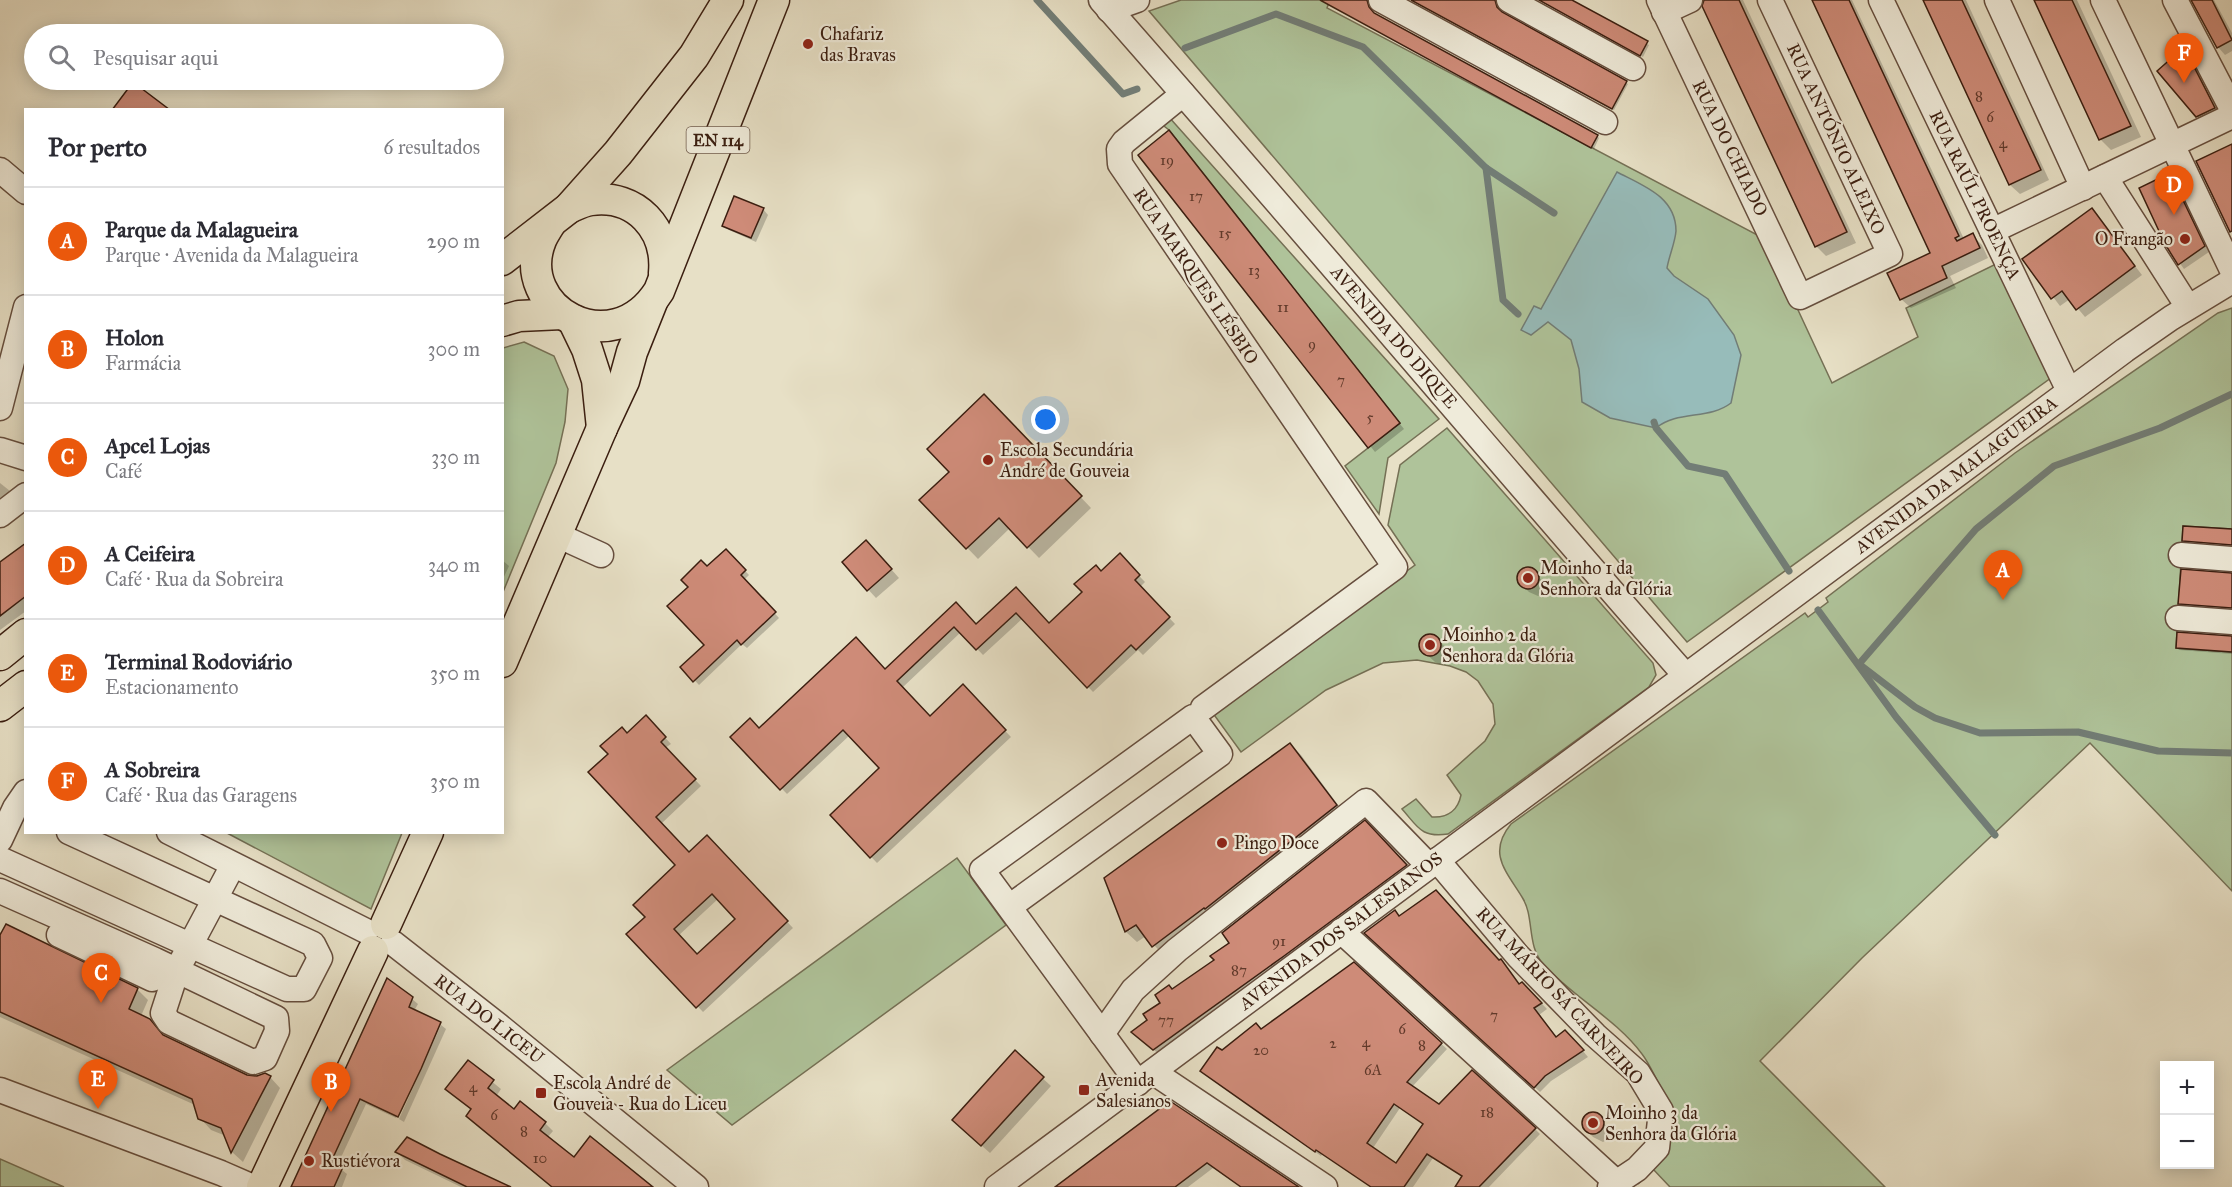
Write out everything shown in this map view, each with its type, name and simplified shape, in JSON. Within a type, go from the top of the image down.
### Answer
[{"type":"main road","points":[[602,428],[597,380],[587,349],[567,317],[548,299],[539,281],[537,261],[540,242],[559,216],[618,153],[694,56],[728,0]]},
{"type":"main road","name":"EN 114","points":[[658,290],[774,0]]},
{"type":"main road","points":[[504,258],[559,216],[589,200],[611,199],[631,206],[648,219],[660,237],[665,258],[658,290],[632,352],[624,381],[504,657]]},
{"type":"main road","points":[[504,320],[519,316],[567,317],[584,325],[603,327],[622,323],[638,315],[658,290]]},
{"type":"main road","points":[[0,654],[24,636]]},
{"type":"main road","points":[[0,706],[24,688]]},
{"type":"main road","points":[[262,1187],[427,834]]},
{"type":"street","points":[[1105,5],[1137,0]]},
{"type":"street","points":[[1381,0],[1605,122]]},
{"type":"street","points":[[1509,0],[1633,68]]},
{"type":"street","points":[[1661,6],[1690,0]]},
{"type":"street","name":"RUA ANTÓNIO ALEIXO","points":[[1770,0],[1890,254],[1800,297]]},
{"type":"street","name":"RUA RAÚL PROENÇA","points":[[1881,0],[2069,391]]},
{"type":"street","points":[[1997,0],[2083,188]]},
{"type":"street","points":[[2103,0],[2232,270]]},
{"type":"street","points":[[2175,0],[2232,109]]},
{"type":"street","name":"AVENIDA DO DIQUE","points":[[1105,5],[1685,675]]},
{"type":"street","name":"RUA DO CHIADO","points":[[1661,6],[1800,297]]},
{"type":"street","name":"RUA MARQUES LÉSBIO","points":[[1182,94],[1124,142],[1119,149],[1120,164],[1395,567],[1203,708]]},
{"type":"street","points":[[1992,231],[2232,116]]},
{"type":"street","points":[[0,170],[24,190]]},
{"type":"street","points":[[2105,177],[2188,307]]},
{"type":"street","name":"AVENIDA DA MALAGUEIRA","points":[[1685,675],[2134,344],[2188,307],[2232,281]]},
{"type":"street","points":[[0,408],[21,342],[24,322]]},
{"type":"street","points":[[0,450],[24,457]]},
{"type":"street","points":[[0,515],[24,497]]},
{"type":"street","points":[[557,535],[601,555]]},
{"type":"street","points":[[2181,555],[2232,559]]},
{"type":"street","points":[[2178,618],[2232,622]]},
{"type":"street","name":"AVENIDA DOS SALESIANOS","points":[[997,1187],[1685,675]]},
{"type":"street","points":[[1010,907],[1220,754],[1193,717],[982,870],[1102,1034],[1146,1077],[1325,1187]]},
{"type":"street","name":"RUA MÁRIO SÁ CARNEIRO","points":[[1102,1034],[1133,990],[1177,950],[1366,801],[1433,863],[1518,956],[1595,1035],[1638,1073],[1661,1111],[1657,1148],[1623,1181]]},
{"type":"street","points":[[0,840],[22,804]]},
{"type":"street","points":[[0,859],[287,989],[304,989],[320,958],[314,944],[73,834]]},
{"type":"street","name":"RUA DO LICEU","points":[[173,834],[379,937],[491,1019],[696,1187]]},
{"type":"street","points":[[0,891],[177,970],[276,1018],[277,1031],[265,1058],[253,1062],[169,1022],[164,1013],[177,970],[233,865]]},
{"type":"street","points":[[0,903],[8,910],[152,979],[177,970]]},
{"type":"street","points":[[1341,931],[1623,1181]]},
{"type":"street","points":[[0,1090],[253,1187]]},
{"type":"green space","points":[[1181,0],[1330,0],[1327,8],[1765,239],[1832,383],[1918,337],[1906,308],[1998,263],[2055,375],[1687,642],[1149,11]]},
{"type":"green space","points":[[1168,116],[1439,419],[1388,458],[1379,514],[1345,466],[1400,423],[1169,130],[1160,123]]},
{"type":"green space","points":[[2232,308],[2232,529],[2183,526],[2176,648],[2232,652],[2232,891],[2090,743],[1862,958],[1760,1061],[1885,1187],[1670,1187],[1653,1169],[1638,1184],[1658,1153],[1669,1128],[1671,1110],[1668,1102],[1647,1061],[1632,1041],[1555,977],[1538,957],[1526,905],[1501,862],[1500,844],[1504,834],[1511,824],[1805,613],[1808,617],[1828,602],[1826,598],[2015,453],[2218,313]]},
{"type":"green space","points":[[524,342],[554,356],[568,389],[565,422],[556,463],[504,590],[504,348]]},
{"type":"green space","points":[[1447,428],[1653,663],[1656,675],[1649,687],[1448,834],[1439,835],[1421,830],[1402,809],[1416,799],[1432,817],[1443,816],[1455,809],[1461,795],[1447,775],[1485,741],[1495,724],[1493,704],[1478,681],[1466,672],[1450,666],[1417,660],[1383,663],[1326,690],[1241,752],[1212,712],[1415,565],[1388,525],[1400,465]]},
{"type":"green space","points":[[229,834],[402,834],[371,909]]},
{"type":"green space","points":[[957,858],[1006,925],[732,1125],[667,1070]]},
{"type":"green space","points":[[0,1159],[64,1187],[0,1187]]},
{"type":"water","points":[[1617,172],[1657,194],[1671,209],[1676,231],[1667,268],[1674,276],[1708,299],[1734,335],[1741,355],[1731,403],[1713,412],[1665,422],[1656,428],[1610,418],[1582,402],[1579,369],[1571,340],[1548,322],[1531,335],[1521,330],[1534,306],[1541,309]]},
{"type":"building","points":[[1320,0],[1367,0],[1374,13],[1598,135],[1591,148]]},
{"type":"building","points":[[1411,0],[1495,0],[1502,12],[1627,81],[1612,109]]},
{"type":"building","points":[[1539,0],[1572,0],[1648,41],[1640,56]]},
{"type":"building","points":[[1704,0],[1739,0],[1847,232],[1815,247],[1702,6]]},
{"type":"building","points":[[1812,0],[1849,0],[1959,236],[1955,238],[1957,241],[1973,233],[1980,248],[1942,266],[1947,278],[1900,300],[1887,273],[1930,253]]},
{"type":"building","points":[[1923,0],[1962,0],[2041,170],[2009,185]]},
{"type":"building","points":[[2034,0],[2072,0],[2131,126],[2099,140]]},
{"type":"building","points":[[2191,0],[2212,0],[2232,40],[2217,48]]},
{"type":"building","points":[[2182,49],[2188,55],[2215,108],[2196,117],[2157,71]]},
{"type":"building","points":[[127,90],[144,90],[167,108],[114,108]]},
{"type":"building","points":[[1169,130],[1400,423],[1368,448],[1138,155]]},
{"type":"building","points":[[2232,144],[2232,231],[2230,232],[2196,161]]},
{"type":"building","points":[[2170,173],[2205,246],[2178,265],[2165,244],[2139,188]]},
{"type":"building","points":[[734,196],[764,208],[751,238],[722,226]]},
{"type":"building","points":[[2092,208],[2135,266],[2076,310],[2062,291],[2051,299],[2022,259]]},
{"type":"building","points":[[984,394],[1082,496],[1027,548],[999,518],[966,549],[919,500],[949,472],[927,449]]},
{"type":"building","points":[[2183,526],[2232,529],[2232,545],[2182,541]]},
{"type":"building","points":[[866,540],[892,569],[867,591],[842,562]]},
{"type":"building","points":[[24,544],[24,598],[0,616],[0,562]]},
{"type":"building","points":[[726,549],[746,570],[741,575],[776,612],[741,645],[737,640],[693,682],[680,667],[704,645],[667,606],[688,587],[681,580],[701,560],[707,566]]},
{"type":"building","points":[[1120,553],[1140,575],[1135,580],[1170,617],[1136,650],[1131,645],[1087,688],[1016,613],[976,650],[954,627],[897,681],[930,716],[963,684],[1006,730],[870,858],[830,815],[879,768],[843,730],[780,790],[730,737],[750,718],[759,728],[856,637],[885,669],[956,602],[976,624],[1016,587],[1049,623],[1082,592],[1074,584],[1096,565],[1101,571]]},
{"type":"building","name":"Moinho 1 da Senhora da Glória","points":[[1528,567],[1536,570],[1539,578],[1536,586],[1528,589],[1520,586],[1517,578],[1520,570]]},
{"type":"building","points":[[2181,569],[2232,573],[2232,608],[2178,604]]},
{"type":"building","points":[[2177,632],[2232,636],[2232,652],[2176,648]]},
{"type":"building","name":"Moinho 2 da Senhora da Glória","points":[[1430,634],[1438,637],[1441,645],[1438,653],[1430,656],[1422,653],[1419,645],[1422,637]]},
{"type":"building","points":[[646,715],[666,737],[661,742],[696,779],[656,817],[689,852],[707,835],[788,921],[696,1008],[626,934],[645,917],[633,905],[675,865],[588,772],[608,754],[600,746],[622,727],[627,733]],"holes":[[[712,894],[735,919],[697,954],[674,929]]]},
{"type":"building","name":"Pingo Doce","points":[[1290,743],[1337,805],[1205,909],[1152,947],[1136,925],[1125,932],[1104,878]]},
{"type":"building","points":[[1365,820],[1407,865],[1153,1050],[1131,1032],[1147,1020],[1143,1014],[1160,1003],[1155,995],[1169,985],[1172,989],[1214,960],[1210,956],[1229,943],[1222,933]]},
{"type":"building","points":[[1436,890],[1499,960],[1501,959],[1519,984],[1522,982],[1542,1003],[1534,1008],[1556,1037],[1565,1030],[1584,1050],[1545,1076],[1534,1088],[1364,933],[1395,910],[1399,916]]},
{"type":"building","points":[[6,924],[138,988],[129,1009],[150,1019],[163,1035],[247,1075],[257,1076],[265,1073],[271,1076],[231,1153],[221,1128],[198,1119],[192,1099],[0,1012],[0,935]]},
{"type":"building","points":[[1354,962],[1442,1043],[1407,1082],[1439,1104],[1472,1070],[1536,1128],[1479,1187],[1455,1187],[1462,1176],[1427,1154],[1404,1187],[1371,1187],[1316,1150],[1315,1152],[1200,1071],[1217,1047],[1222,1050],[1256,1023],[1261,1029]],"holes":[[[1394,1104],[1423,1124],[1396,1163],[1367,1143]]]},
{"type":"building","points":[[387,978],[413,997],[409,1007],[441,1022],[421,1069],[398,1117],[360,1099],[331,1162],[343,1167],[334,1187],[291,1187]]},
{"type":"building","points":[[1015,1050],[1044,1077],[981,1146],[952,1120]]},
{"type":"building","points":[[468,1060],[494,1080],[488,1088],[514,1109],[520,1101],[546,1122],[540,1130],[574,1157],[590,1136],[653,1187],[552,1187],[466,1116],[471,1109],[445,1089]]},
{"type":"building","points":[[1170,1101],[1299,1187],[1241,1187],[1207,1163],[1175,1187],[1055,1187]]},
{"type":"building","name":"Moinho 3 da Senhora da Glória","points":[[1593,1112],[1601,1115],[1604,1123],[1601,1131],[1593,1134],[1585,1131],[1582,1123],[1585,1115]]},
{"type":"building","points":[[407,1137],[511,1187],[467,1187],[395,1152]]},
{"type":"waterway","points":[[1037,0],[1123,94],[1137,89]]},
{"type":"waterway","points":[[1185,48],[1276,14],[1363,47],[1486,168],[1554,213]]},
{"type":"waterway","points":[[1486,168],[1503,300],[1518,314]]},
{"type":"waterway","points":[[2232,394],[2160,428],[2054,466],[1976,529],[1859,664],[1915,707],[1935,718],[1980,733],[2078,732],[2158,751],[2232,753]]},
{"type":"waterway","points":[[1654,422],[1656,428],[1688,466],[1725,474],[1789,571]]},
{"type":"waterway","points":[[1818,610],[1896,717],[1995,835]]},
{"type":"place","name":"Chafariz das Bravas","points":[[808,44]]},
{"type":"place","name":"A Sobreira","points":[[2184,83]]},
{"type":"place","name":"A Ceifeira","points":[[2174,215]]},
{"type":"place","name":"O Frangão","points":[[2185,239]]},
{"type":"place","name":"Escola Secundária André de Gouveia","points":[[988,460]]},
{"type":"place","name":"Moinho 1 da Senhora da Glória","points":[[1528,578]]},
{"type":"place","name":"Parque da Malagueira","points":[[2003,600]]},
{"type":"place","name":"Moinho 2 da Senhora da Glória","points":[[1430,645]]},
{"type":"place","name":"Pingo Doce","points":[[1222,843]]},
{"type":"place","name":"Apcel Lojas","points":[[101,1003]]},
{"type":"place","name":"Avenida Salesianos","points":[[1084,1090]]},
{"type":"place","name":"Escola André de Gouveia - Rua do Liceu","points":[[541,1093]]},
{"type":"place","name":"Terminal Rodoviário","points":[[98,1109]]},
{"type":"place","name":"Holon","points":[[331,1112]]},
{"type":"place","name":"Moinho 3 da Senhora da Glória","points":[[1593,1123]]},
{"type":"place","name":"Rustiévora","points":[[309,1161]]}]
